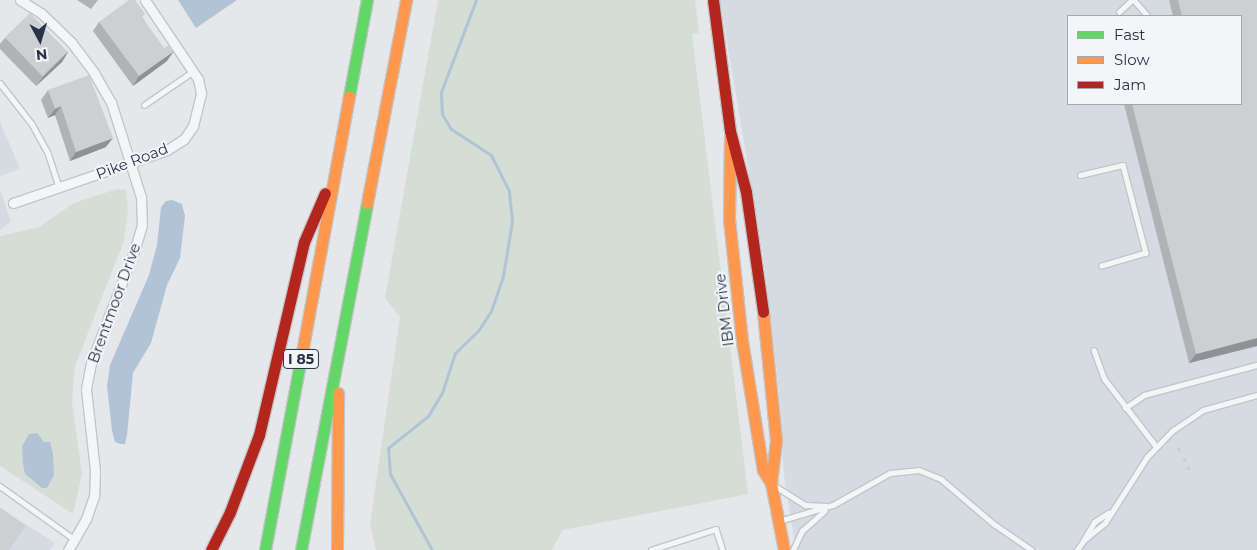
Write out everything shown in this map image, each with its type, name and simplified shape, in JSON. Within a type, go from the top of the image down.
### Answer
[{"type":"main road","name":"I 85","points":[[265,550],[367,0]]},
{"type":"main road","name":"I 85","points":[[301,550],[406,0]]},
{"type":"main road","name":"IBM Drive","points":[[713,0],[730,131],[746,192],[765,327],[776,441],[775,468],[771,483]]},
{"type":"main road","name":"IBM Drive","points":[[730,131],[728,184],[737,305],[754,424],[764,470],[771,483],[777,522],[784,550]]},
{"type":"main road","points":[[211,550],[230,512],[259,435],[304,242],[336,168]]},
{"type":"main road","points":[[336,371],[340,416],[337,550]]},
{"type":"street","name":"Brentmoor Drive","points":[[20,0],[41,13],[70,42],[94,72],[111,102],[141,198],[142,225],[134,252],[91,362],[86,389],[95,472],[94,496],[75,540],[68,550]]},
{"type":"street","name":"Pike Road","points":[[12,203],[131,164],[167,150],[184,139],[200,110],[201,93],[193,71],[145,0]]},
{"type":"lane","points":[[1119,12],[1133,0],[1147,15]]},
{"type":"lane","points":[[144,105],[193,71]]},
{"type":"lane","points":[[0,83],[32,124],[48,153],[60,187]]},
{"type":"lane","points":[[1080,175],[1123,166],[1146,253],[1102,266]]},
{"type":"lane","points":[[1094,350],[1101,373],[1125,408],[1156,446]]},
{"type":"lane","points":[[1125,408],[1144,395],[1257,365]]},
{"type":"lane","points":[[1084,540],[1100,528],[1156,446],[1194,415],[1257,395]]},
{"type":"lane","points":[[793,550],[806,526],[833,505],[884,475],[919,470],[942,479],[994,524],[1032,550]]},
{"type":"lane","points":[[771,483],[806,505],[833,505]]},
{"type":"lane","points":[[0,486],[75,540]]},
{"type":"lane","points":[[777,522],[833,505]]},
{"type":"lane","points":[[1077,550],[1095,522],[1109,513]]},
{"type":"lane","points":[[651,550],[716,529],[723,550]]},
{"type":"path","points":[[1178,448],[1181,452]]},
{"type":"path","points":[[1183,458],[1186,461]]},
{"type":"path","points":[[1187,467],[1190,470]]},
{"type":"shaded area","points":[[438,0],[695,0],[699,33],[692,34],[748,494],[563,530],[552,550],[376,550],[370,524],[400,317],[385,298]]},
{"type":"shaded area","points":[[720,0],[1257,0],[1257,550],[796,550],[784,475],[779,391],[764,261]]},
{"type":"shaded area","points":[[0,122],[20,169],[0,176]]},
{"type":"shaded area","points":[[117,189],[126,190],[128,210],[124,241],[75,366],[72,402],[82,474],[73,514],[0,466],[0,236],[39,227],[74,203]]},
{"type":"shaded area","points":[[0,190],[11,222],[0,230]]},
{"type":"shaded area","points":[[0,508],[55,543],[50,550],[0,550]]},
{"type":"water","points":[[178,0],[237,0],[196,28]]},
{"type":"water","points":[[172,200],[182,204],[185,216],[180,258],[167,285],[151,343],[133,373],[127,435],[125,444],[120,444],[115,442],[112,431],[107,386],[110,365],[149,275],[157,245],[161,207],[166,201]]},
{"type":"water","points":[[37,433],[44,442],[50,442],[53,454],[54,475],[47,488],[42,488],[25,474],[23,464],[22,446],[29,434]]},
{"type":"building","points":[[129,0],[135,0],[145,14],[142,17],[164,48],[169,45],[174,51],[139,76],[99,22]]},
{"type":"building","points":[[1178,0],[1257,0],[1257,338],[1196,354],[1132,105],[1242,105],[1242,15],[1182,15]]},
{"type":"building","points":[[30,13],[68,52],[42,76],[5,37]]},
{"type":"building","points":[[89,75],[113,138],[76,152],[61,106],[55,109],[48,90]]},
{"type":"building","points":[[1,508],[26,526],[9,550],[0,550]]},
{"type":"waterway","points":[[432,550],[390,474],[388,448],[428,416],[442,393],[455,353],[478,331],[491,311],[503,276],[512,221],[509,191],[491,155],[451,129],[442,114],[441,92],[476,0]]},
{"type":"traffic: fast","points":[[349,96],[367,0]]},
{"type":"traffic: fast","points":[[301,550],[367,203]]},
{"type":"traffic: fast","points":[[265,550],[301,358]]},
{"type":"traffic: slow","points":[[367,203],[406,0]]},
{"type":"traffic: slow","points":[[301,358],[349,96]]},
{"type":"traffic: slow","points":[[730,138],[729,219],[742,341],[763,470],[771,483],[784,550]]},
{"type":"traffic: slow","points":[[763,312],[776,441],[771,483]]},
{"type":"traffic: slow","points":[[337,550],[338,393]]},
{"type":"traffic: jam","points":[[713,0],[730,131],[746,192],[763,312]]},
{"type":"traffic: jam","points":[[211,550],[230,512],[259,435],[304,242],[325,193]]}]
